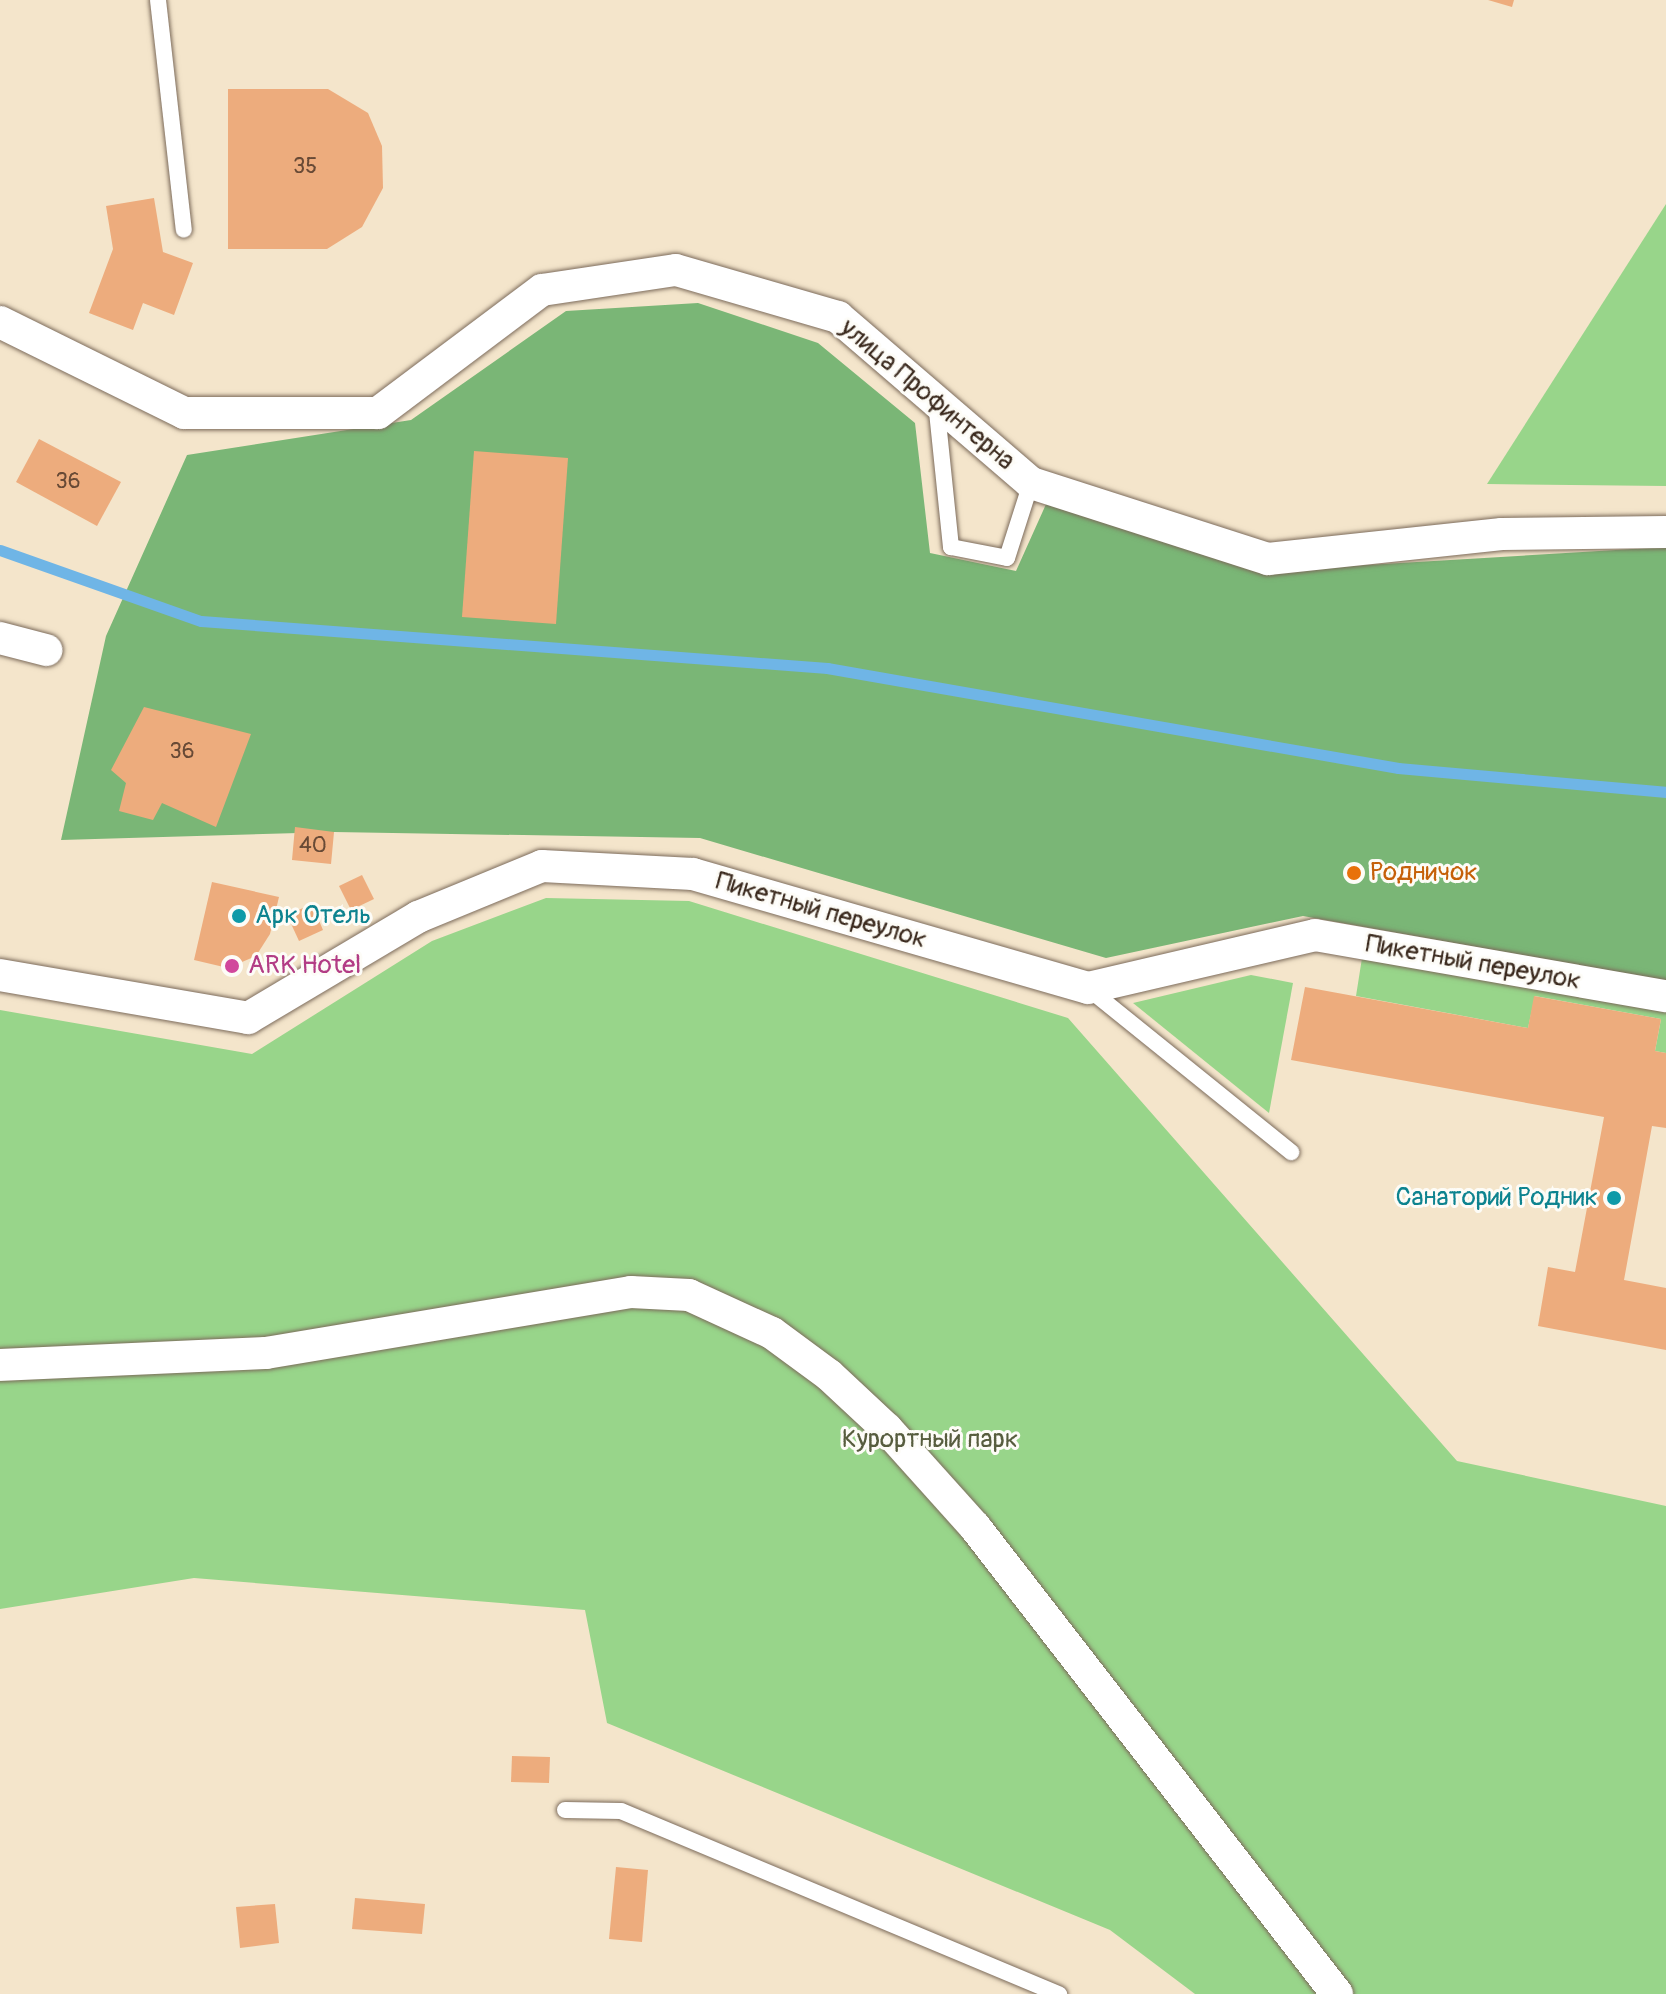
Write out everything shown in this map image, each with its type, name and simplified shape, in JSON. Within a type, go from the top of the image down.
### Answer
[{"type":"street","name":"улица Профинтерна","points":[[0,322],[184,413],[378,413],[542,290],[676,270],[838,317],[1031,483],[1268,559],[1502,534],[1665,527]]},
{"type":"street","points":[[0,638],[46,650]]},
{"type":"street","name":"Пикетный переулок","points":[[0,975],[248,1018],[418,917],[542,866],[693,874],[1088,988],[1315,935],[1666,996]]},
{"type":"street","points":[[0,1365],[266,1353],[631,1292],[689,1295],[772,1333],[829,1375],[887,1429],[975,1527],[1337,1994]]},
{"type":"lane","points":[[158,0],[184,230]]},
{"type":"lane","points":[[935,401],[951,547],[1007,558],[1031,483]]},
{"type":"lane","points":[[1088,988],[1291,1152]]},
{"type":"lane","points":[[565,1810],[621,1811],[1059,1994]]},
{"type":"green space","points":[[1666,204],[1666,486],[1487,484]]},
{"type":"green space","points":[[698,303],[818,343],[915,423],[930,553],[1016,571],[1047,502],[1265,571],[1666,547],[1666,981],[1303,916],[1106,958],[700,838],[334,832],[61,840],[106,636],[187,455],[411,420],[566,311]]},
{"type":"green space","name":"Курортный парк","points":[[546,898],[689,901],[1068,1018],[1457,1461],[1666,1506],[1666,1994],[1195,1994],[1110,1930],[607,1723],[585,1610],[194,1578],[0,1609],[0,1010],[252,1054],[432,941]]},
{"type":"green space","points":[[1362,958],[1666,1012],[1666,1053],[1655,1051],[1661,1019],[1535,996],[1528,1028],[1356,996]]},
{"type":"green space","points":[[1251,975],[1293,983],[1269,1113],[1133,1003]]},
{"type":"building","points":[[1488,0],[1514,0],[1512,7]]},
{"type":"building","points":[[228,89],[328,89],[368,113],[382,146],[383,188],[362,227],[327,249],[228,249]]},
{"type":"building","points":[[154,198],[163,252],[193,263],[174,315],[143,303],[133,330],[89,313],[113,249],[106,206]]},
{"type":"building","points":[[39,439],[121,482],[97,526],[16,482]]},
{"type":"building","points":[[474,451],[568,458],[556,624],[462,617]]},
{"type":"building","points":[[144,707],[251,734],[216,827],[162,803],[153,820],[119,811],[126,783],[111,770]]},
{"type":"building","points":[[295,827],[334,832],[331,864],[292,860]]},
{"type":"building","points":[[362,875],[374,899],[351,910],[339,886]]},
{"type":"building","name":"Арк Отель","points":[[212,882],[279,897],[270,934],[256,956],[228,968],[194,960]]},
{"type":"building","points":[[312,904],[323,930],[299,941],[287,915]]},
{"type":"building","name":"Санаторий Родник","points":[[1305,987],[1528,1028],[1534,996],[1661,1019],[1655,1051],[1666,1053],[1666,1128],[1652,1126],[1624,1280],[1666,1288],[1666,1350],[1538,1326],[1548,1267],[1575,1272],[1604,1117],[1291,1060]]},
{"type":"building","points":[[512,1756],[550,1757],[549,1783],[511,1782]]},
{"type":"building","points":[[616,1867],[648,1870],[642,1942],[609,1939]]},
{"type":"building","points":[[355,1898],[425,1904],[422,1934],[352,1929]]},
{"type":"building","points":[[275,1904],[279,1943],[240,1948],[236,1907]]},
{"type":"waterway","points":[[0,550],[201,621],[827,668],[1398,768],[1666,792]]},
{"type":"place","name":"Родничок","points":[[1354,873]]},
{"type":"place","name":"Арк Отель","points":[[239,916]]},
{"type":"place","name":"ARK Hotel","points":[[232,966]]},
{"type":"place","name":"Санаторий Родник","points":[[1614,1198]]}]
